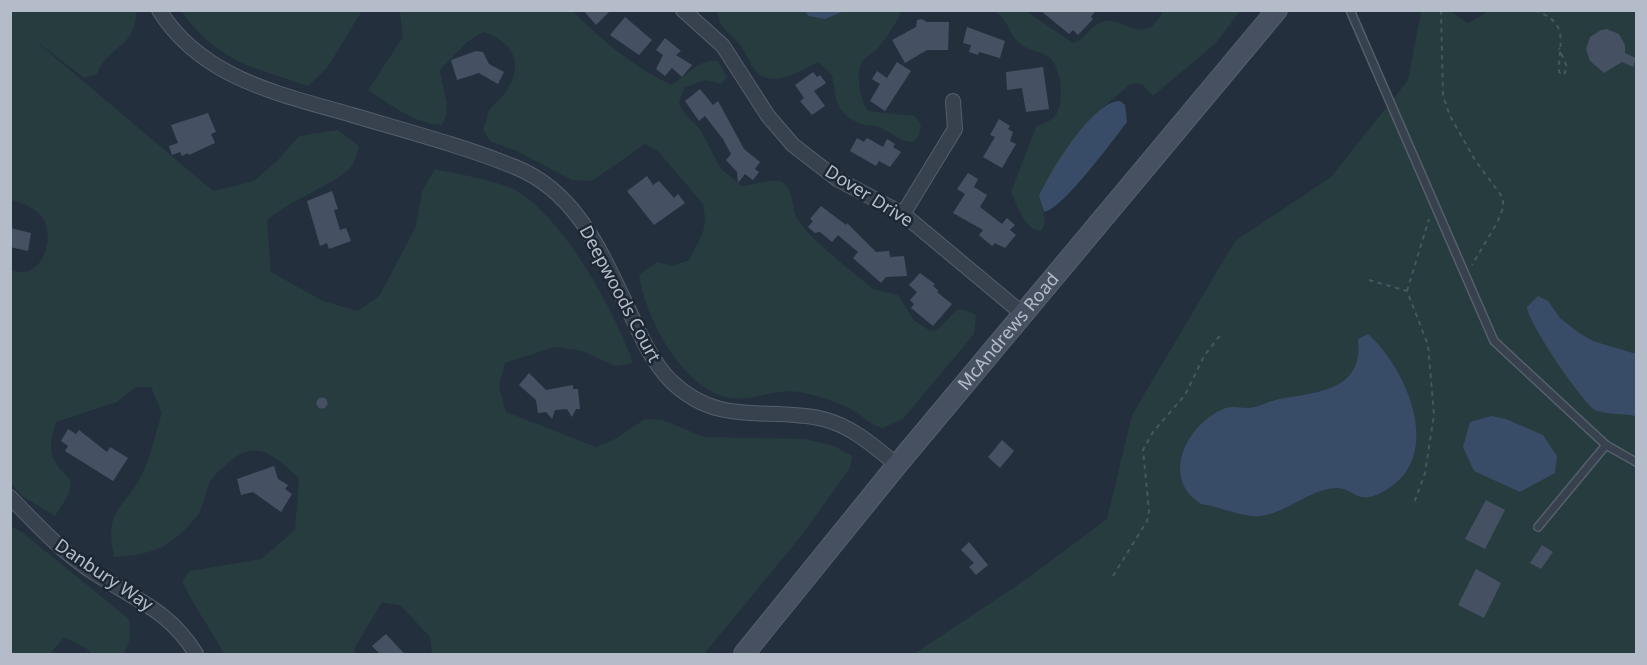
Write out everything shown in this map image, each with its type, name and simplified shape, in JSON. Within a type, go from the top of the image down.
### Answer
[{"type":"main road","name":"McAndrews Road","points":[[744,654],[897,465],[1277,10]]},
{"type":"street","name":"Deepwoods Court","points":[[159,10],[185,44],[203,59],[243,82],[389,126],[514,167],[537,178],[558,193],[594,238],[650,353],[672,382],[695,399],[720,410],[749,415],[788,415],[824,419],[849,429],[897,465]]},
{"type":"street","name":"Dover Drive","points":[[682,10],[723,46],[768,116],[793,145],[837,179],[903,214],[1023,314]]},
{"type":"street","points":[[903,214],[955,129],[953,101]]},
{"type":"street","name":"Danbury Way","points":[[10,497],[54,543],[97,575],[150,604],[174,624],[196,654]]},
{"type":"lane","points":[[1350,10],[1494,341],[1606,445],[1636,462]]},
{"type":"lane","points":[[1538,527],[1606,445]]},
{"type":"path","points":[[1441,10],[1443,96],[1450,116],[1475,160],[1503,198],[1503,208],[1497,223],[1466,275]]},
{"type":"path","points":[[1535,10],[1556,21],[1561,33],[1559,48],[1559,72],[1564,75],[1567,68],[1559,48]]},
{"type":"path","points":[[1414,503],[1425,473],[1434,415],[1428,345],[1407,291],[1432,210]]},
{"type":"path","points":[[1369,280],[1407,291]]},
{"type":"path","points":[[1113,576],[1147,521],[1149,511],[1143,450],[1153,432],[1185,395],[1204,356],[1222,333]]},
{"type":"green space","points":[[10,11],[136,11],[135,23],[127,39],[108,57],[97,74],[84,78],[32,38],[213,191],[254,181],[278,160],[299,136],[338,130],[359,146],[354,162],[347,171],[267,220],[271,272],[323,301],[358,311],[380,295],[416,226],[422,191],[435,169],[501,184],[519,192],[537,206],[554,224],[587,270],[614,319],[633,363],[615,366],[582,351],[555,347],[505,363],[499,387],[506,412],[596,447],[615,439],[645,419],[663,420],[704,437],[805,439],[834,446],[852,456],[850,468],[802,535],[704,654],[432,654],[430,637],[401,606],[382,602],[355,647],[354,654],[224,654],[182,581],[190,571],[261,559],[295,530],[299,478],[281,463],[264,452],[247,452],[237,456],[213,477],[197,516],[179,535],[151,551],[114,557],[111,529],[113,520],[144,469],[162,413],[151,387],[136,387],[117,402],[56,422],[52,454],[58,466],[71,481],[69,494],[55,516],[22,496],[11,483],[11,271],[27,272],[36,266],[45,251],[48,234],[42,217],[36,211],[11,200]]},
{"type":"green space","points":[[181,11],[362,11],[327,68],[308,86],[253,67],[223,52],[209,42]]},
{"type":"green space","points":[[400,11],[573,11],[619,52],[644,70],[671,85],[699,65],[718,61],[727,77],[722,84],[705,80],[684,88],[679,103],[685,114],[700,129],[721,169],[742,186],[769,181],[782,182],[789,190],[796,216],[805,229],[873,289],[898,295],[914,320],[930,331],[938,329],[957,310],[962,309],[976,315],[974,334],[903,419],[883,428],[843,406],[806,393],[790,391],[735,398],[710,390],[680,365],[668,348],[649,310],[639,275],[657,262],[673,266],[689,260],[703,233],[705,218],[703,204],[658,151],[645,144],[592,181],[572,180],[517,151],[490,141],[483,130],[491,108],[503,96],[510,84],[515,65],[513,56],[503,42],[483,32],[467,42],[440,70],[447,105],[442,125],[422,121],[394,107],[368,90],[403,37]]},
{"type":"green space","points":[[717,11],[902,11],[884,41],[862,62],[859,87],[868,111],[915,116],[921,125],[919,135],[913,142],[908,142],[879,127],[852,120],[838,104],[832,75],[818,62],[786,77],[777,79],[761,75],[754,69],[740,45],[722,26]]},
{"type":"green space","points":[[994,11],[1026,11],[1073,43],[1095,25],[1108,21],[1140,30],[1155,23],[1163,11],[1240,11],[1216,43],[1153,96],[1143,85],[1135,83],[1128,86],[1091,118],[1039,196],[1044,218],[1041,231],[1035,230],[1026,222],[1011,192],[1036,127],[1057,113],[1061,87],[1057,69],[1049,57],[1019,43],[999,14]]},
{"type":"green space","points":[[1421,11],[1450,11],[1468,23],[1489,11],[1636,11],[1636,654],[914,654],[1025,580],[1107,519],[1132,415],[1235,241],[1331,177],[1408,80]]},
{"type":"green space","points":[[11,526],[23,533],[129,619],[130,640],[123,654],[92,654],[86,648],[64,637],[50,654],[11,654]]},
{"type":"water","points":[[805,11],[844,11],[825,19],[809,16]]},
{"type":"water","points":[[1120,101],[1125,105],[1127,122],[1075,187],[1052,208],[1044,212],[1039,196],[1062,155],[1097,112],[1109,104]]},
{"type":"water","points":[[1538,296],[1548,301],[1560,318],[1579,333],[1593,341],[1636,354],[1636,416],[1595,410],[1579,393],[1556,362],[1530,316],[1527,307]]},
{"type":"water","points":[[1368,334],[1397,371],[1408,394],[1415,418],[1416,441],[1411,463],[1398,481],[1369,497],[1337,488],[1327,489],[1279,511],[1260,516],[1201,504],[1189,493],[1182,481],[1180,467],[1182,454],[1188,440],[1208,418],[1228,408],[1252,408],[1275,400],[1322,391],[1335,386],[1346,379],[1354,369],[1358,356],[1358,339]]},
{"type":"water","points":[[1491,416],[1506,419],[1543,435],[1557,456],[1555,473],[1520,492],[1474,471],[1463,447],[1470,422]]},
{"type":"building","points":[[583,10],[611,10],[596,25]]},
{"type":"building","points":[[1040,10],[1096,10],[1091,17],[1093,19],[1078,35],[1073,30],[1069,34]]},
{"type":"building","points":[[625,17],[652,40],[639,55],[610,35]]},
{"type":"building","points":[[922,19],[927,22],[949,22],[948,50],[927,50],[905,63],[892,40],[916,27],[917,20]]},
{"type":"building","points":[[967,27],[1005,41],[1000,58],[979,52],[978,55],[969,52],[971,45],[963,43]]},
{"type":"building","points":[[1607,29],[1619,34],[1625,45],[1625,53],[1636,58],[1633,67],[1622,62],[1604,73],[1590,61],[1586,49],[1590,37]]},
{"type":"building","points":[[665,38],[681,51],[676,55],[692,65],[682,77],[672,68],[665,76],[656,69],[663,55],[656,50]]},
{"type":"building","points":[[476,51],[483,52],[489,64],[504,72],[498,84],[479,73],[457,80],[451,60]]},
{"type":"building","points":[[897,62],[911,71],[885,111],[870,101],[880,84],[872,79],[877,71],[887,78]]},
{"type":"building","points":[[1043,67],[1049,109],[1026,112],[1022,88],[1007,90],[1006,72]]},
{"type":"building","points":[[813,72],[817,77],[820,75],[826,83],[814,91],[825,106],[812,115],[800,101],[804,98],[795,85]]},
{"type":"building","points":[[700,89],[713,105],[718,101],[744,149],[760,162],[755,169],[759,172],[753,180],[745,174],[738,183],[737,172],[726,160],[731,154],[723,139],[705,116],[699,121],[685,101]]},
{"type":"building","points":[[208,113],[216,132],[211,134],[215,143],[189,155],[188,153],[182,156],[180,152],[172,155],[169,146],[178,143],[171,125]]},
{"type":"building","points":[[999,119],[1010,126],[1008,129],[1013,132],[1010,141],[1016,144],[1002,168],[983,157],[995,137],[990,135]]},
{"type":"building","points":[[857,138],[864,142],[867,138],[883,147],[887,139],[901,152],[890,167],[879,161],[876,166],[850,151]]},
{"type":"building","points":[[968,173],[978,179],[974,187],[987,195],[980,207],[1002,224],[1007,218],[1015,225],[1010,230],[1016,235],[1005,248],[995,243],[992,246],[979,235],[983,230],[953,213],[965,194],[957,189]]},
{"type":"building","points":[[647,176],[653,185],[659,181],[674,198],[678,194],[685,203],[654,225],[627,191]]},
{"type":"building","points":[[332,191],[338,209],[334,210],[340,230],[346,228],[351,241],[329,249],[327,243],[320,246],[307,201]]},
{"type":"building","points":[[821,206],[846,225],[847,223],[876,252],[889,251],[890,257],[904,256],[907,276],[886,277],[881,283],[853,258],[858,252],[838,235],[832,242],[820,232],[815,233],[808,227],[813,221],[810,219]]},
{"type":"building","points":[[10,228],[31,233],[28,251],[10,247]]},
{"type":"building","points":[[920,273],[935,284],[933,286],[939,291],[937,292],[952,304],[933,326],[911,308],[914,304],[910,300],[917,292],[909,285]]},
{"type":"building","points":[[529,373],[546,390],[573,385],[573,389],[578,389],[580,409],[576,409],[572,417],[567,409],[555,410],[552,419],[546,412],[538,413],[536,400],[519,385]]},
{"type":"building","points":[[322,398],[326,399],[326,407],[322,408],[318,407],[317,403],[318,399]]},
{"type":"building","points":[[68,429],[76,434],[79,430],[107,452],[110,447],[128,458],[113,481],[65,451],[68,446],[61,441]]},
{"type":"building","points":[[1002,440],[1014,451],[1000,468],[988,457]]},
{"type":"building","points":[[274,466],[278,479],[288,485],[285,489],[292,494],[281,512],[253,492],[241,495],[237,479]]},
{"type":"building","points":[[1486,500],[1505,510],[1485,549],[1465,539]]},
{"type":"building","points":[[969,542],[988,565],[976,575],[969,567],[974,563],[961,550]]},
{"type":"building","points":[[1542,545],[1553,552],[1541,569],[1530,563]]},
{"type":"building","points":[[1476,569],[1501,583],[1484,618],[1458,605]]},
{"type":"building","points":[[386,634],[405,654],[380,654],[372,646]]}]
